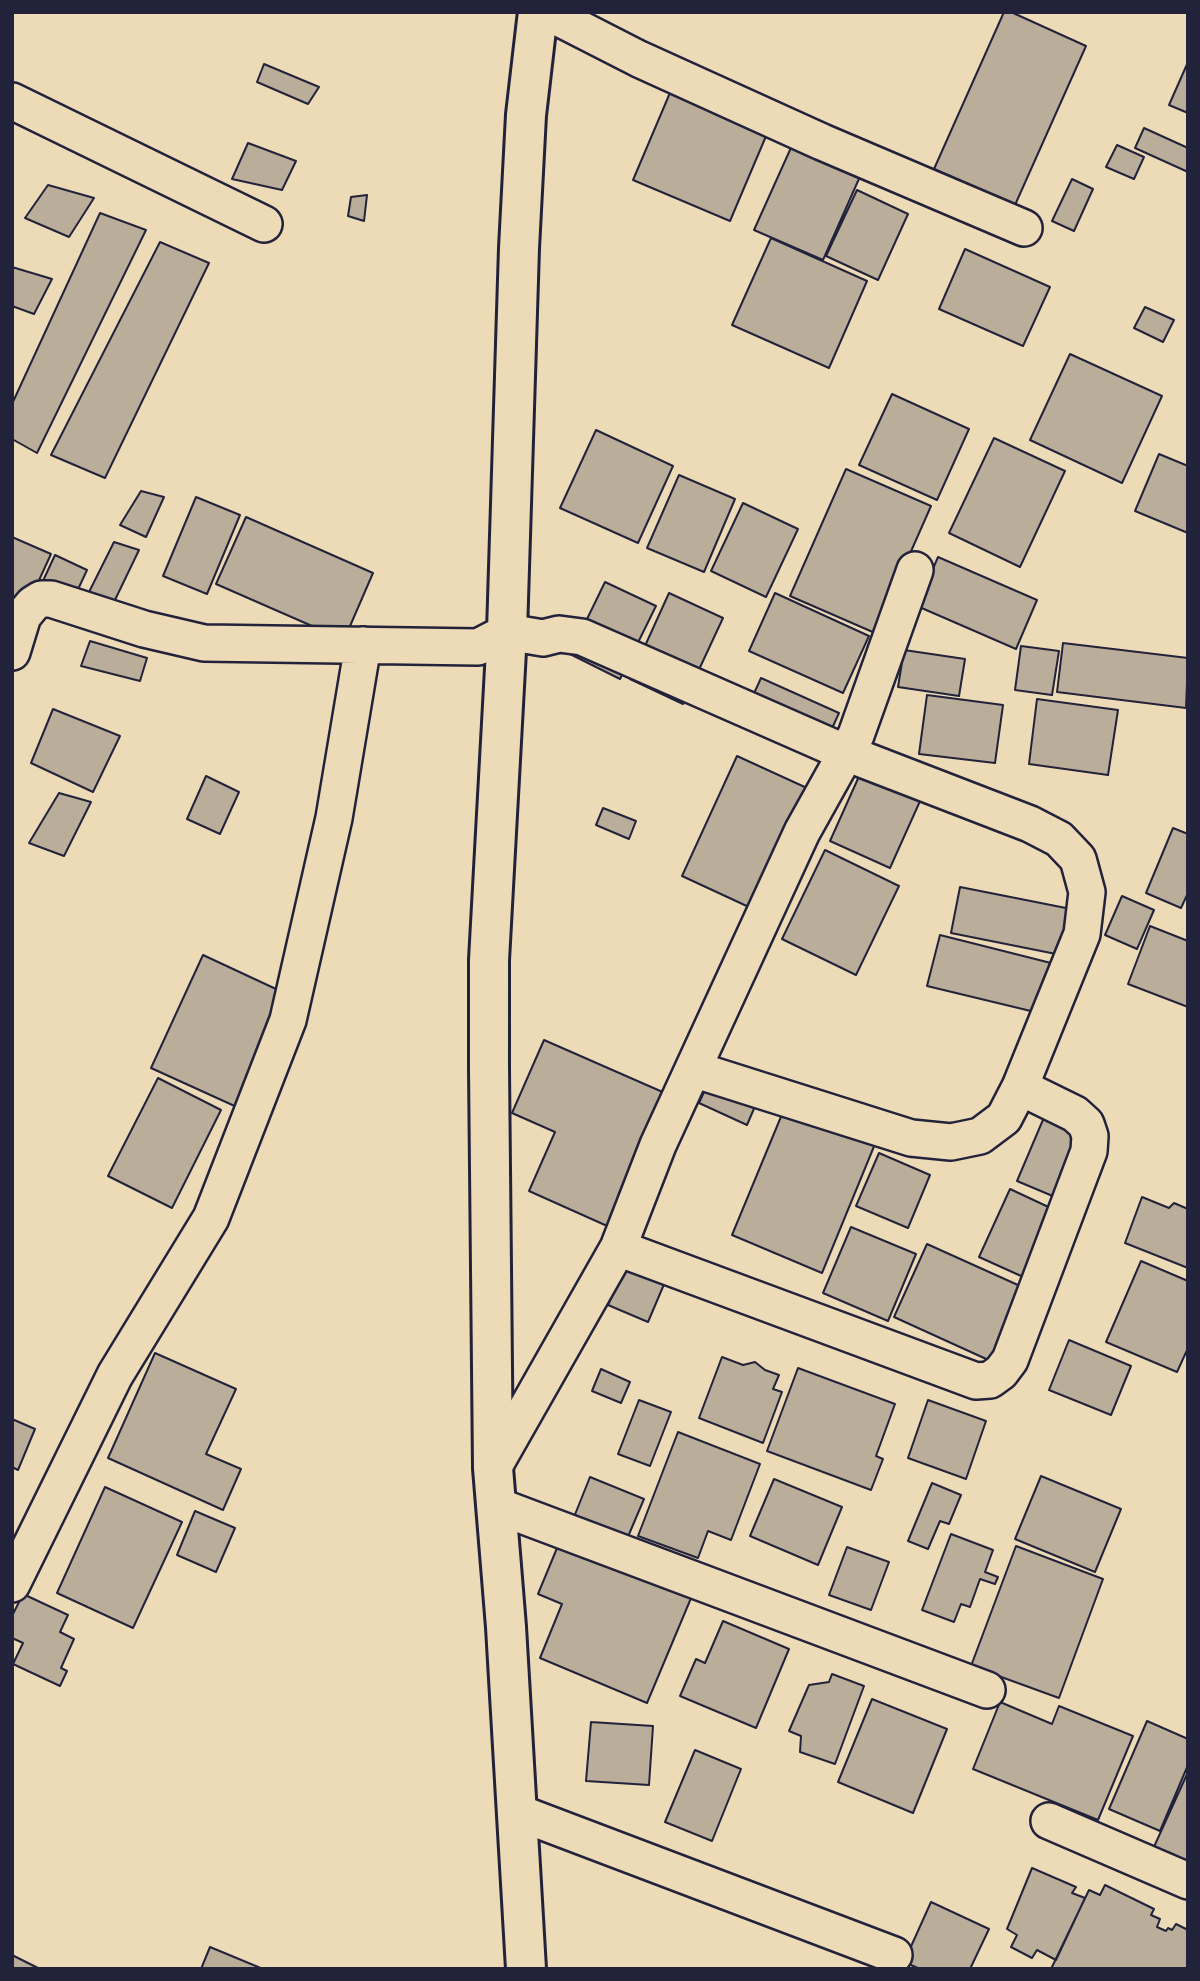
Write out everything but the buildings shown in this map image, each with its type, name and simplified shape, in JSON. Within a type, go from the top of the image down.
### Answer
[{"type":"street","points":[[526,1969],[506,1627],[494,1487],[489,960],[507,632],[526,115],[538,12]]},
{"type":"street","points":[[547,12],[639,59],[1024,229]]},
{"type":"street","points":[[12,101],[264,224]]},
{"type":"street","points":[[494,1487],[618,1248],[658,1145],[802,832],[856,735],[915,570]]},
{"type":"street","points":[[12,652],[23,616],[41,599],[51,599],[144,629],[204,643],[478,647],[507,632],[543,638],[559,634],[582,637],[846,753],[1030,824],[1059,839],[1078,859],[1087,892],[1082,934],[1020,1087],[1004,1118],[980,1136],[951,1142],[911,1138],[693,1069]]},
{"type":"street","points":[[12,1584],[115,1375],[211,1218],[288,1020],[334,818],[363,645]]},
{"type":"street","points":[[618,1248],[976,1381],[990,1380],[1001,1372],[1010,1360],[1089,1151],[1090,1136],[1086,1124],[1075,1114],[1020,1087]]},
{"type":"street","points":[[494,1487],[987,1690]]},
{"type":"street","points":[[517,1811],[894,1955]]},
{"type":"street","points":[[1049,1821],[1188,1881]]}]
